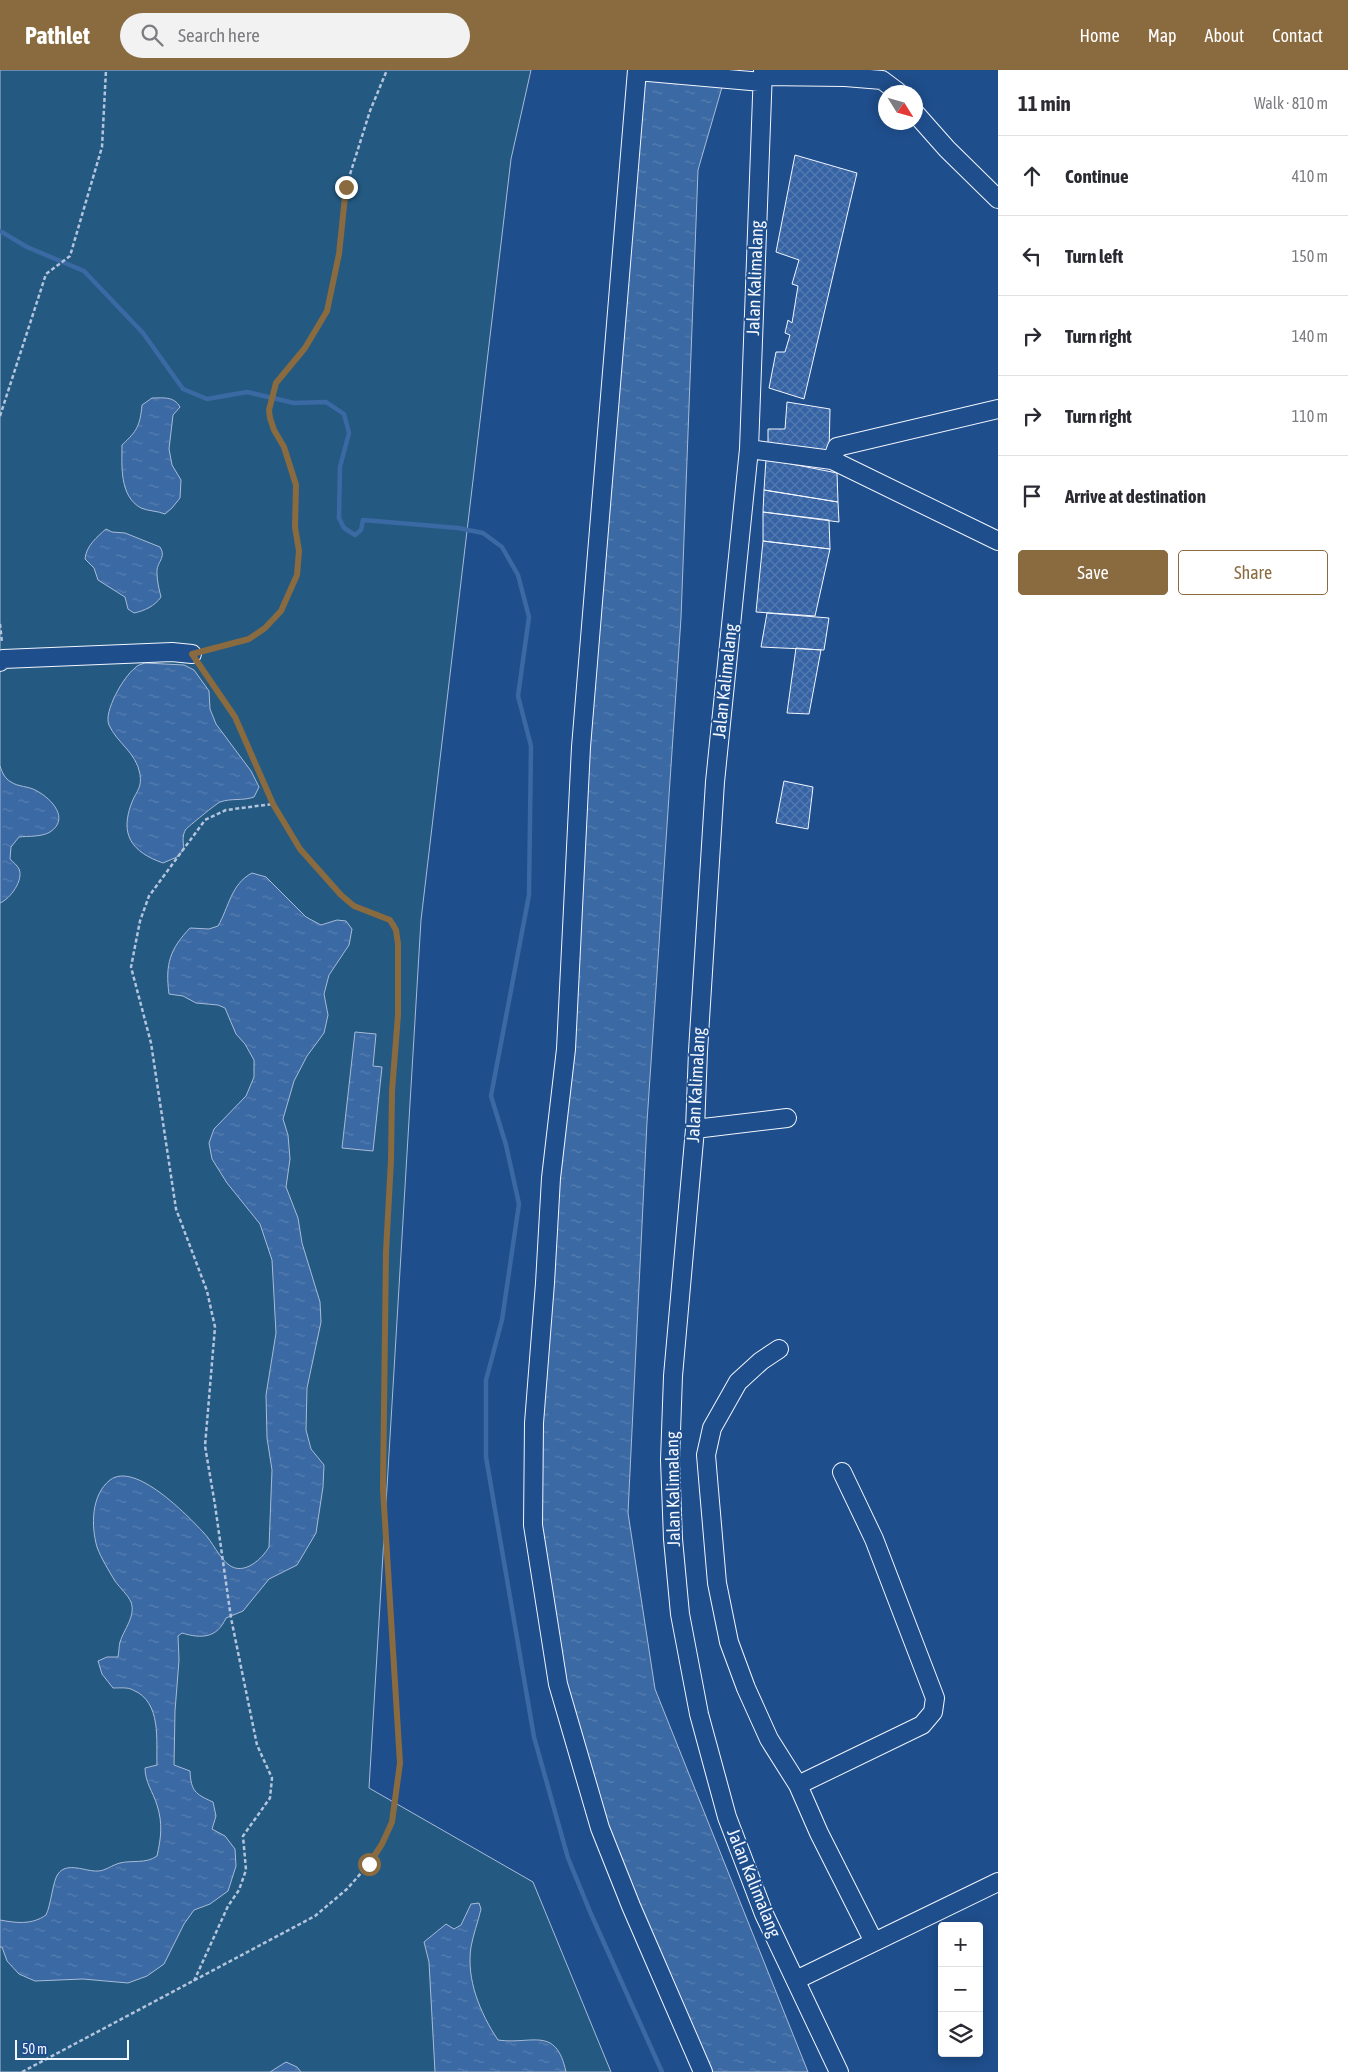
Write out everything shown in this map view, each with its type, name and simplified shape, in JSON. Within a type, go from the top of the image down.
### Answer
[{"type":"street","points":[[703,2072],[631,1906],[600,1828],[558,1684],[533,1525],[534,1423],[546,1282],[551,1178],[566,1049],[581,747],[642,71],[758,77],[845,77],[882,80],[889,85]]},
{"type":"street","name":"Jalan Kalimalang","points":[[758,77],[749,449],[715,782],[695,1129],[672,1395],[670,1460],[672,1529],[680,1614],[698,1714],[728,1818],[764,1914],[839,2072]]},
{"type":"street","points":[[923,122],[947,150],[998,199]]},
{"type":"street","points":[[832,460],[837,447],[998,409]]},
{"type":"street","points":[[749,449],[832,460],[998,541]]},
{"type":"street","points":[[0,662],[3,659],[172,652],[192,654]]},
{"type":"street","points":[[695,1129],[787,1118]]},
{"type":"street","points":[[779,1349],[761,1361],[738,1382],[712,1428],[706,1455],[717,1582],[729,1642],[746,1688],[769,1739],[798,1785],[819,1833],[874,1942]]},
{"type":"street","points":[[798,1785],[922,1725],[933,1712],[935,1698],[874,1539],[842,1472]]},
{"type":"street","points":[[796,1980],[998,1882]]},
{"type":"path","points":[[0,416],[46,274],[70,256],[102,147],[106,70]]},
{"type":"path","points":[[22,2072],[28,2071],[315,1916],[347,1889],[369,1864],[382,1844],[392,1822],[400,1763],[383,1489],[386,1252],[391,1160],[392,1091],[398,1015],[398,944],[396,930],[390,920],[354,906],[341,895],[300,849],[273,804],[235,717],[192,654],[249,639],[265,628],[281,611],[297,575],[299,551],[295,527],[296,485],[284,447],[274,430],[269,410],[276,383],[305,348],[327,311],[339,254],[346,187],[367,120],[388,70]]},
{"type":"path","points":[[193,1982],[228,1906],[240,1890],[246,1870],[243,1836],[270,1798],[273,1788],[272,1778],[257,1745],[231,1618],[222,1548],[205,1446],[215,1327],[207,1291],[176,1209],[151,1043],[132,967],[140,921],[149,896],[205,820],[226,810],[273,804]]},
{"type":"shaded area","points":[[0,70],[531,70],[511,159],[421,920],[369,1788],[533,1882],[611,2072],[0,2072]]},
{"type":"water","points":[[637,70],[727,70],[698,170],[681,618],[647,1122],[628,1513],[655,1689],[808,2072],[703,2072],[600,1828],[561,1693],[533,1525]]},
{"type":"water","points":[[152,398],[171,399],[178,403],[180,407],[173,415],[169,449],[172,465],[181,480],[180,498],[165,514],[141,508],[134,503],[125,488],[123,480],[122,445],[137,428],[142,405]]},
{"type":"water","points":[[106,529],[112,532],[125,533],[160,547],[162,557],[157,573],[161,597],[149,608],[134,613],[128,609],[125,597],[98,580],[94,568],[85,559],[90,546]]},
{"type":"water","points":[[145,663],[184,665],[194,670],[209,691],[210,709],[216,724],[251,771],[259,787],[254,797],[220,802],[208,810],[186,829],[183,836],[184,849],[177,857],[163,863],[143,853],[131,841],[127,824],[128,814],[140,786],[140,774],[135,760],[112,731],[108,719],[112,703],[125,678],[136,667]]},
{"type":"water","points":[[0,766],[9,781],[34,789],[48,799],[57,810],[59,821],[56,827],[47,834],[19,837],[11,847],[10,859],[19,869],[20,878],[12,893],[0,903]]},
{"type":"water","points":[[252,873],[266,877],[306,917],[321,925],[337,920],[346,921],[352,929],[349,945],[329,975],[324,994],[328,1015],[324,1033],[307,1056],[294,1081],[283,1119],[288,1135],[290,1159],[286,1187],[298,1218],[302,1243],[320,1302],[321,1322],[307,1388],[306,1430],[311,1449],[324,1465],[323,1487],[316,1533],[297,1565],[269,1579],[243,1611],[226,1618],[218,1630],[202,1636],[182,1633],[178,1636],[179,1660],[175,1711],[174,1765],[190,1771],[191,1783],[195,1791],[213,1802],[216,1816],[212,1829],[225,1836],[235,1849],[236,1866],[228,1891],[210,1904],[194,1910],[184,1924],[164,1964],[147,1976],[128,1983],[83,1979],[35,1981],[19,1974],[7,1961],[2,1947],[0,1947],[0,1920],[30,1922],[46,1915],[56,1877],[66,1868],[101,1871],[120,1863],[148,1860],[157,1856],[160,1843],[161,1825],[159,1812],[145,1773],[145,1768],[157,1765],[157,1734],[153,1713],[149,1703],[133,1690],[129,1688],[113,1688],[102,1674],[98,1661],[107,1657],[118,1657],[120,1642],[132,1612],[130,1599],[115,1581],[97,1547],[93,1521],[99,1494],[110,1480],[121,1476],[133,1478],[146,1484],[160,1492],[185,1514],[206,1536],[226,1562],[235,1568],[241,1569],[252,1565],[269,1547],[272,1470],[267,1438],[266,1395],[276,1333],[272,1260],[260,1224],[227,1183],[212,1159],[209,1143],[214,1129],[246,1096],[254,1077],[254,1060],[245,1044],[236,1034],[225,1008],[218,1005],[196,1003],[183,996],[169,994],[168,983],[170,958],[183,936],[190,928],[209,929],[218,926],[239,883]]},
{"type":"water","points":[[355,1032],[376,1034],[373,1066],[382,1067],[373,1151],[342,1148]]},
{"type":"water","points":[[479,1903],[481,1909],[471,1947],[470,1959],[476,1995],[485,2019],[498,2040],[541,2040],[549,2043],[556,2048],[562,2057],[566,2072],[435,2072],[429,1962],[424,1942],[446,1924],[454,1929],[461,1925],[471,1904]]},
{"type":"water","points":[[286,2062],[297,2067],[301,2072],[270,2072]]},
{"type":"building","points":[[795,155],[857,173],[804,399],[769,388],[776,352],[785,352],[790,335],[785,333],[788,320],[792,323],[798,286],[792,284],[799,260],[776,252]]},
{"type":"building","points":[[787,402],[830,409],[829,454],[768,449],[768,429],[785,429]]},
{"type":"building","points":[[766,459],[837,473],[838,502],[764,490]]},
{"type":"building","points":[[764,490],[838,502],[839,522],[763,512]]},
{"type":"building","points":[[763,512],[829,520],[830,549],[763,541]]},
{"type":"building","points":[[763,541],[830,549],[815,616],[756,612]]},
{"type":"building","points":[[767,613],[829,618],[824,650],[761,647]]},
{"type":"building","points":[[796,648],[821,650],[809,714],[787,713]]},
{"type":"building","points":[[784,781],[813,787],[808,829],[776,823]]},
{"type":"waterway","points":[[0,231],[27,247],[84,271],[143,333],[183,389],[207,399],[247,392],[294,403],[326,402],[344,414],[349,433],[340,467],[339,518],[344,528],[355,535],[361,530],[363,520],[458,528],[483,533],[502,547],[518,575],[529,617],[518,696],[531,746],[529,895],[491,1096],[506,1145],[519,1204],[502,1320],[486,1380],[486,1457],[534,1737],[568,1858],[662,2072]]},
{"type":"route","points":[[346,187],[339,254],[327,311],[305,348],[276,383],[269,410],[274,430],[284,447],[296,485],[295,527],[299,551],[297,575],[281,611],[265,628],[249,639],[192,654],[235,717],[273,804],[300,849],[341,895],[354,906],[390,920],[396,930],[398,944],[398,1015],[392,1091],[391,1160],[386,1252],[383,1489],[400,1763],[392,1822],[382,1844],[369,1864]]}]
